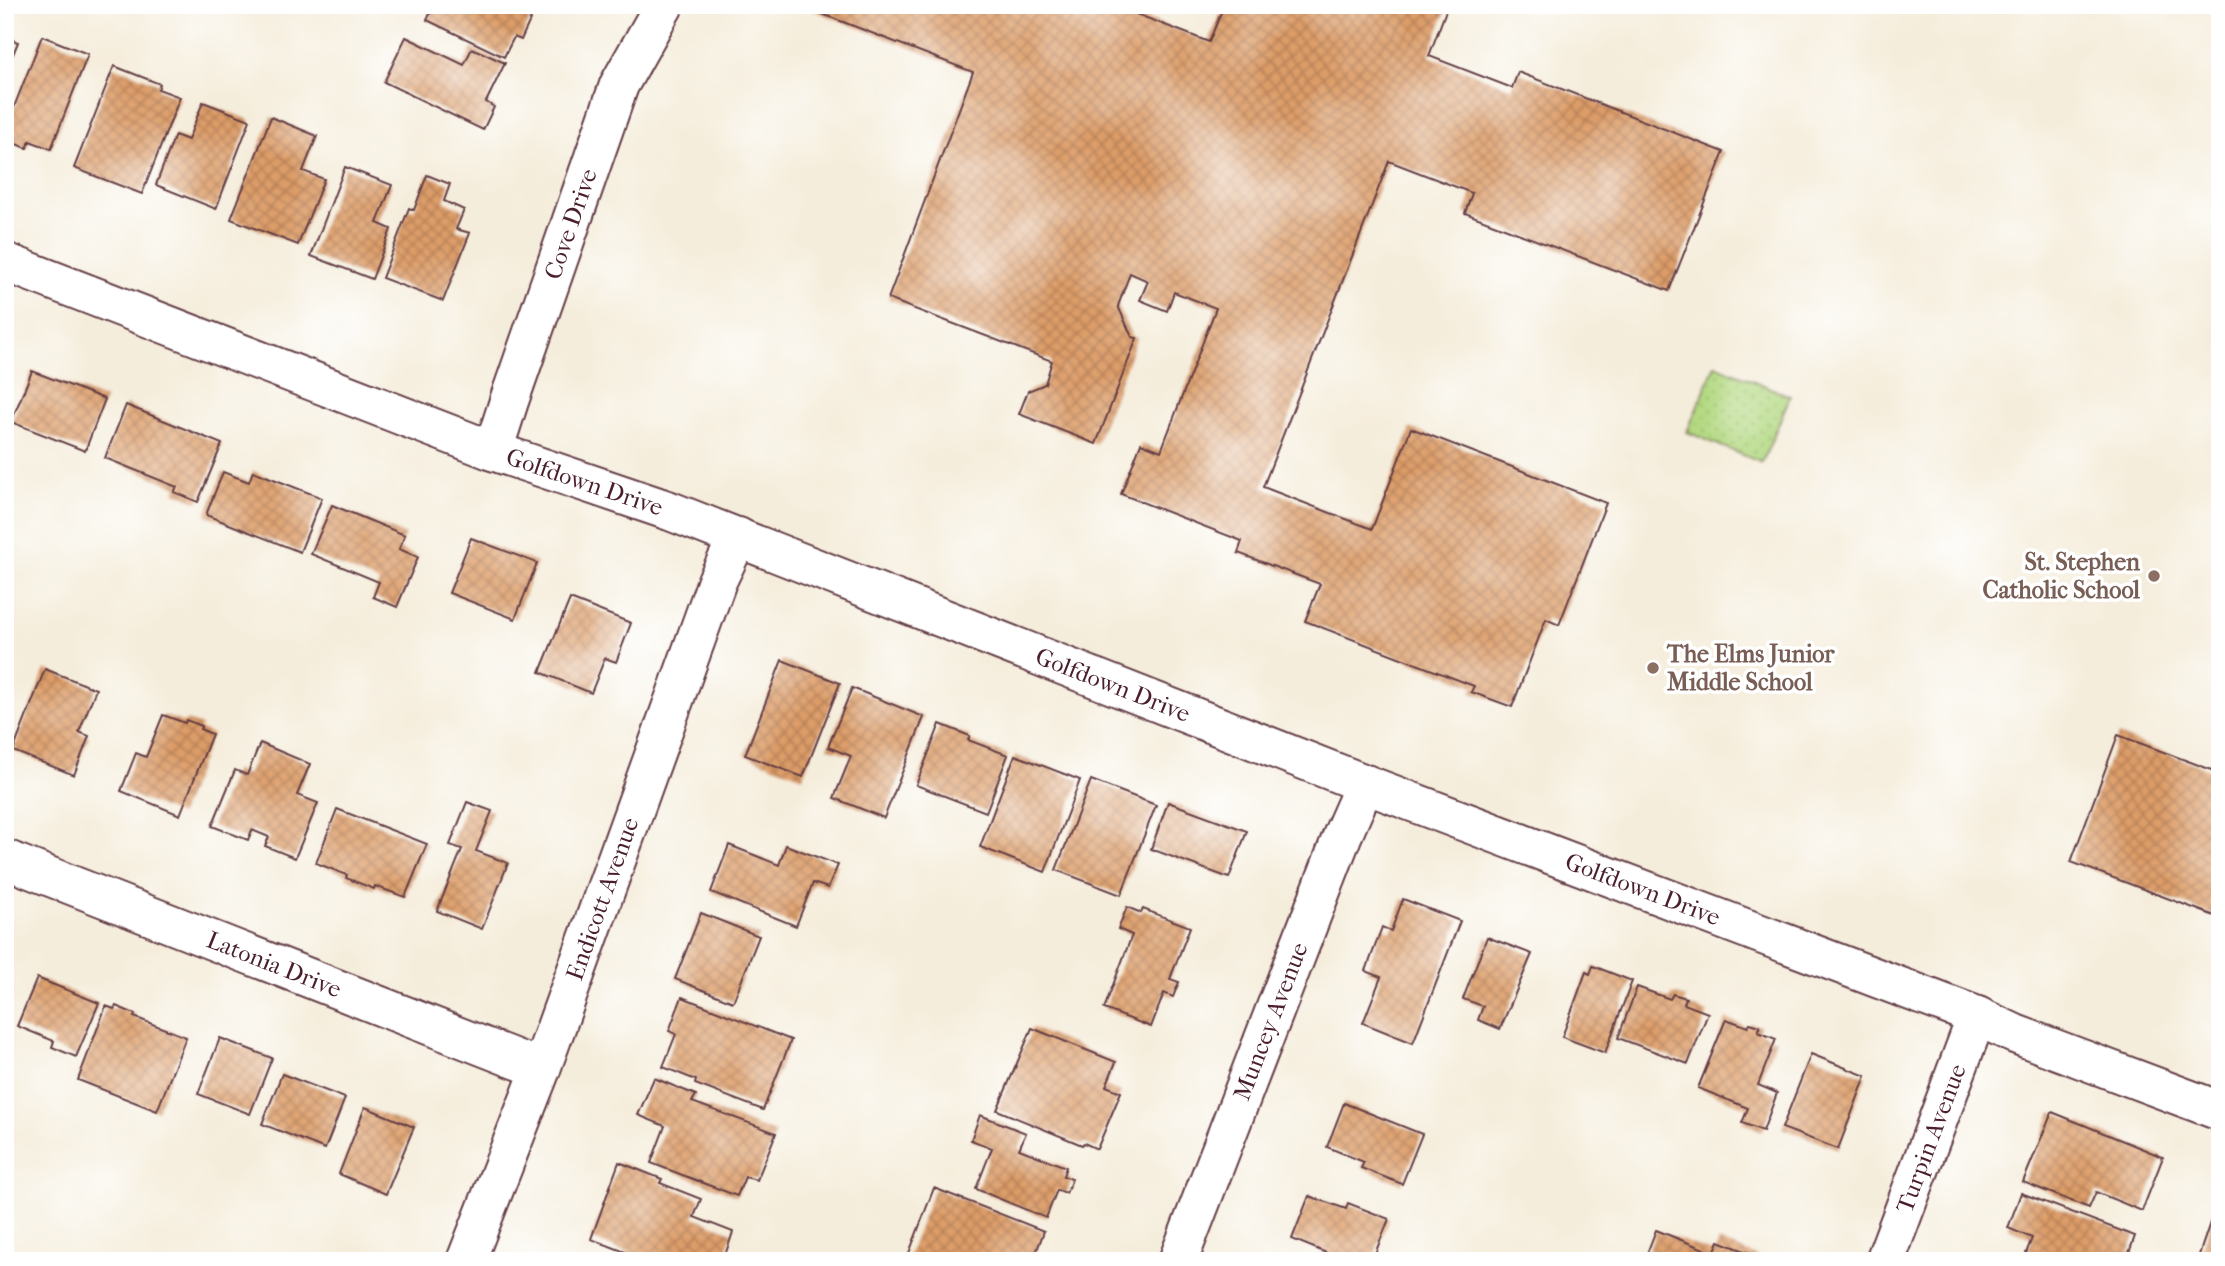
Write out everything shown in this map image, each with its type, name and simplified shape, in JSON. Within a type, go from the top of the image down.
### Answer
[{"type":"street","name":"Cove Drive","points":[[493,451],[619,85],[664,5]]},
{"type":"street","name":"Golfdown Drive","points":[[5,262],[493,451],[738,537],[1365,784],[1978,1016],[2015,1034],[2220,1111]]},
{"type":"street","name":"Endicott Avenue","points":[[466,1261],[541,1069],[717,581],[738,537]]},
{"type":"street","name":"Muncey Avenue","points":[[1178,1261],[1343,834],[1365,784]]},
{"type":"street","name":"Latonia Drive","points":[[5,859],[541,1069]]},
{"type":"street","name":"Turpin Avenue","points":[[1885,1261],[1978,1016]]},
{"type":"green space","points":[[1715,365],[1790,396],[1762,463],[1687,432]]},
{"type":"building","points":[[434,5],[537,5],[521,40],[514,37],[504,57],[427,20]]},
{"type":"building","points":[[799,5],[1113,5],[1209,42],[1224,5],[1448,5],[1429,56],[1512,88],[1518,72],[1724,152],[1669,291],[1465,213],[1472,193],[1389,161],[1263,487],[1372,529],[1411,428],[1606,503],[1559,625],[1546,619],[1512,707],[1471,692],[1474,686],[1305,621],[1320,584],[1238,553],[1242,541],[1121,494],[1141,443],[1161,451],[1216,308],[1174,292],[1167,311],[1140,300],[1148,281],[1130,273],[1118,306],[1132,337],[1137,338],[1096,444],[1019,414],[1028,391],[1045,384],[1052,361],[888,299],[973,72]]},
{"type":"building","points":[[42,36],[88,54],[51,149],[30,141],[27,148],[5,140],[5,130]]},
{"type":"building","points":[[5,37],[18,42],[5,74]]},
{"type":"building","points":[[406,37],[464,65],[472,48],[505,63],[486,102],[494,107],[483,130],[384,82]]},
{"type":"building","points":[[114,66],[160,84],[158,89],[180,97],[142,194],[74,168]]},
{"type":"building","points":[[203,102],[250,120],[216,209],[156,185],[175,135],[188,140]]},
{"type":"building","points":[[271,117],[317,136],[303,171],[324,179],[298,245],[231,219]]},
{"type":"building","points":[[345,167],[392,185],[377,223],[391,229],[372,279],[311,256]]},
{"type":"building","points":[[427,175],[450,184],[444,201],[464,210],[456,229],[470,233],[443,301],[382,278],[409,208],[414,210]]},
{"type":"building","points":[[32,371],[105,399],[85,451],[11,422]]},
{"type":"building","points":[[126,405],[222,444],[198,502],[174,492],[177,487],[105,458]]},
{"type":"building","points":[[253,471],[322,498],[300,552],[206,515],[223,472],[249,482]]},
{"type":"building","points":[[332,505],[405,535],[399,549],[418,557],[397,607],[373,597],[379,582],[311,554]]},
{"type":"building","points":[[471,538],[537,563],[515,619],[449,593]]},
{"type":"building","points":[[570,599],[631,623],[616,662],[605,658],[591,693],[540,672]]},
{"type":"building","points":[[782,660],[840,683],[803,777],[745,755]]},
{"type":"building","points":[[45,669],[96,689],[79,732],[89,736],[74,775],[13,751]]},
{"type":"building","points":[[852,688],[924,717],[884,818],[834,798],[851,756],[828,747]]},
{"type":"building","points":[[163,715],[202,726],[200,729],[212,734],[180,815],[121,791],[136,753],[146,757]]},
{"type":"building","points":[[940,724],[970,736],[968,740],[1008,755],[986,812],[916,785]]},
{"type":"building","points":[[2118,735],[2220,773],[2220,918],[2071,862]]},
{"type":"building","points":[[260,743],[310,764],[297,795],[318,803],[295,858],[265,846],[269,837],[252,830],[248,840],[212,826],[235,770],[247,775]]},
{"type":"building","points":[[1015,755],[1080,780],[1045,872],[980,847]]},
{"type":"building","points":[[1091,780],[1156,805],[1121,895],[1056,870]]},
{"type":"building","points":[[467,802],[492,811],[476,851],[508,863],[482,929],[437,911],[462,849],[450,845]]},
{"type":"building","points":[[1168,802],[1247,831],[1229,878],[1151,849]]},
{"type":"building","points":[[337,809],[427,844],[405,897],[375,886],[374,889],[316,863]]},
{"type":"building","points":[[729,845],[779,865],[786,845],[838,865],[828,888],[813,883],[796,926],[711,892]]},
{"type":"building","points":[[1403,899],[1460,921],[1413,1043],[1363,1023],[1381,977],[1366,971],[1382,927],[1391,931]]},
{"type":"building","points":[[1127,907],[1141,913],[1143,909],[1190,927],[1170,979],[1179,982],[1173,997],[1164,993],[1151,1027],[1104,1009],[1132,935],[1118,929]]},
{"type":"building","points":[[701,913],[759,936],[733,1002],[675,979]]},
{"type":"building","points":[[1487,937],[1532,954],[1500,1029],[1478,1020],[1483,1006],[1463,999]]},
{"type":"building","points":[[1593,966],[1632,981],[1605,1053],[1562,1037],[1586,972],[1590,974]]},
{"type":"building","points":[[37,978],[99,1003],[76,1057],[52,1047],[54,1041],[17,1026]]},
{"type":"building","points":[[1637,987],[1670,999],[1673,994],[1686,998],[1684,1004],[1708,1013],[1688,1064],[1618,1038]]},
{"type":"building","points":[[682,997],[791,1040],[763,1110],[695,1084],[696,1080],[663,1067],[676,1034],[669,1031]]},
{"type":"building","points":[[106,1006],[114,1009],[116,1006],[135,1014],[134,1017],[186,1037],[157,1111],[78,1080]]},
{"type":"building","points":[[1726,1019],[1748,1027],[1750,1023],[1760,1026],[1758,1032],[1776,1039],[1758,1085],[1777,1093],[1763,1131],[1742,1123],[1748,1108],[1698,1088]]},
{"type":"building","points":[[1032,1028],[1116,1062],[1106,1086],[1121,1092],[1097,1149],[997,1110]]},
{"type":"building","points":[[220,1038],[272,1058],[250,1114],[198,1094]]},
{"type":"building","points":[[1811,1054],[1866,1076],[1838,1149],[1782,1128]]},
{"type":"building","points":[[282,1074],[345,1098],[325,1149],[262,1124]]},
{"type":"building","points":[[654,1078],[696,1095],[692,1102],[776,1133],[757,1180],[745,1177],[737,1196],[651,1163],[665,1126],[638,1115]]},
{"type":"building","points":[[1344,1103],[1422,1134],[1402,1184],[1361,1168],[1364,1162],[1327,1147]]},
{"type":"building","points":[[365,1107],[414,1127],[386,1194],[339,1174]]},
{"type":"building","points":[[2052,1112],[2163,1157],[2142,1211],[2096,1192],[2089,1208],[2023,1182]]},
{"type":"building","points":[[980,1115],[1026,1133],[1019,1149],[1066,1167],[1063,1176],[1072,1179],[1066,1193],[1057,1190],[1046,1218],[976,1189],[992,1148],[971,1140]]},
{"type":"building","points":[[619,1162],[662,1179],[660,1183],[701,1199],[694,1217],[733,1232],[723,1261],[649,1261],[591,1239]]},
{"type":"building","points":[[934,1188],[1044,1231],[1033,1261],[906,1261]]},
{"type":"building","points":[[2021,1193],[2135,1236],[2126,1261],[2106,1257],[2104,1261],[2023,1261],[2032,1238],[2008,1228]]},
{"type":"building","points":[[1309,1196],[1346,1209],[1348,1203],[1389,1219],[1372,1261],[1346,1261],[1292,1239]]},
{"type":"building","points":[[2214,1211],[2220,1213],[2220,1261],[2197,1261]]},
{"type":"building","points":[[1656,1230],[1714,1253],[1719,1241],[1770,1261],[1644,1261]]},
{"type":"place","name":"St. Stephen Catholic School","points":[[2154,576]]},
{"type":"place","name":"The Elms Junior Middle School","points":[[1653,668]]}]
